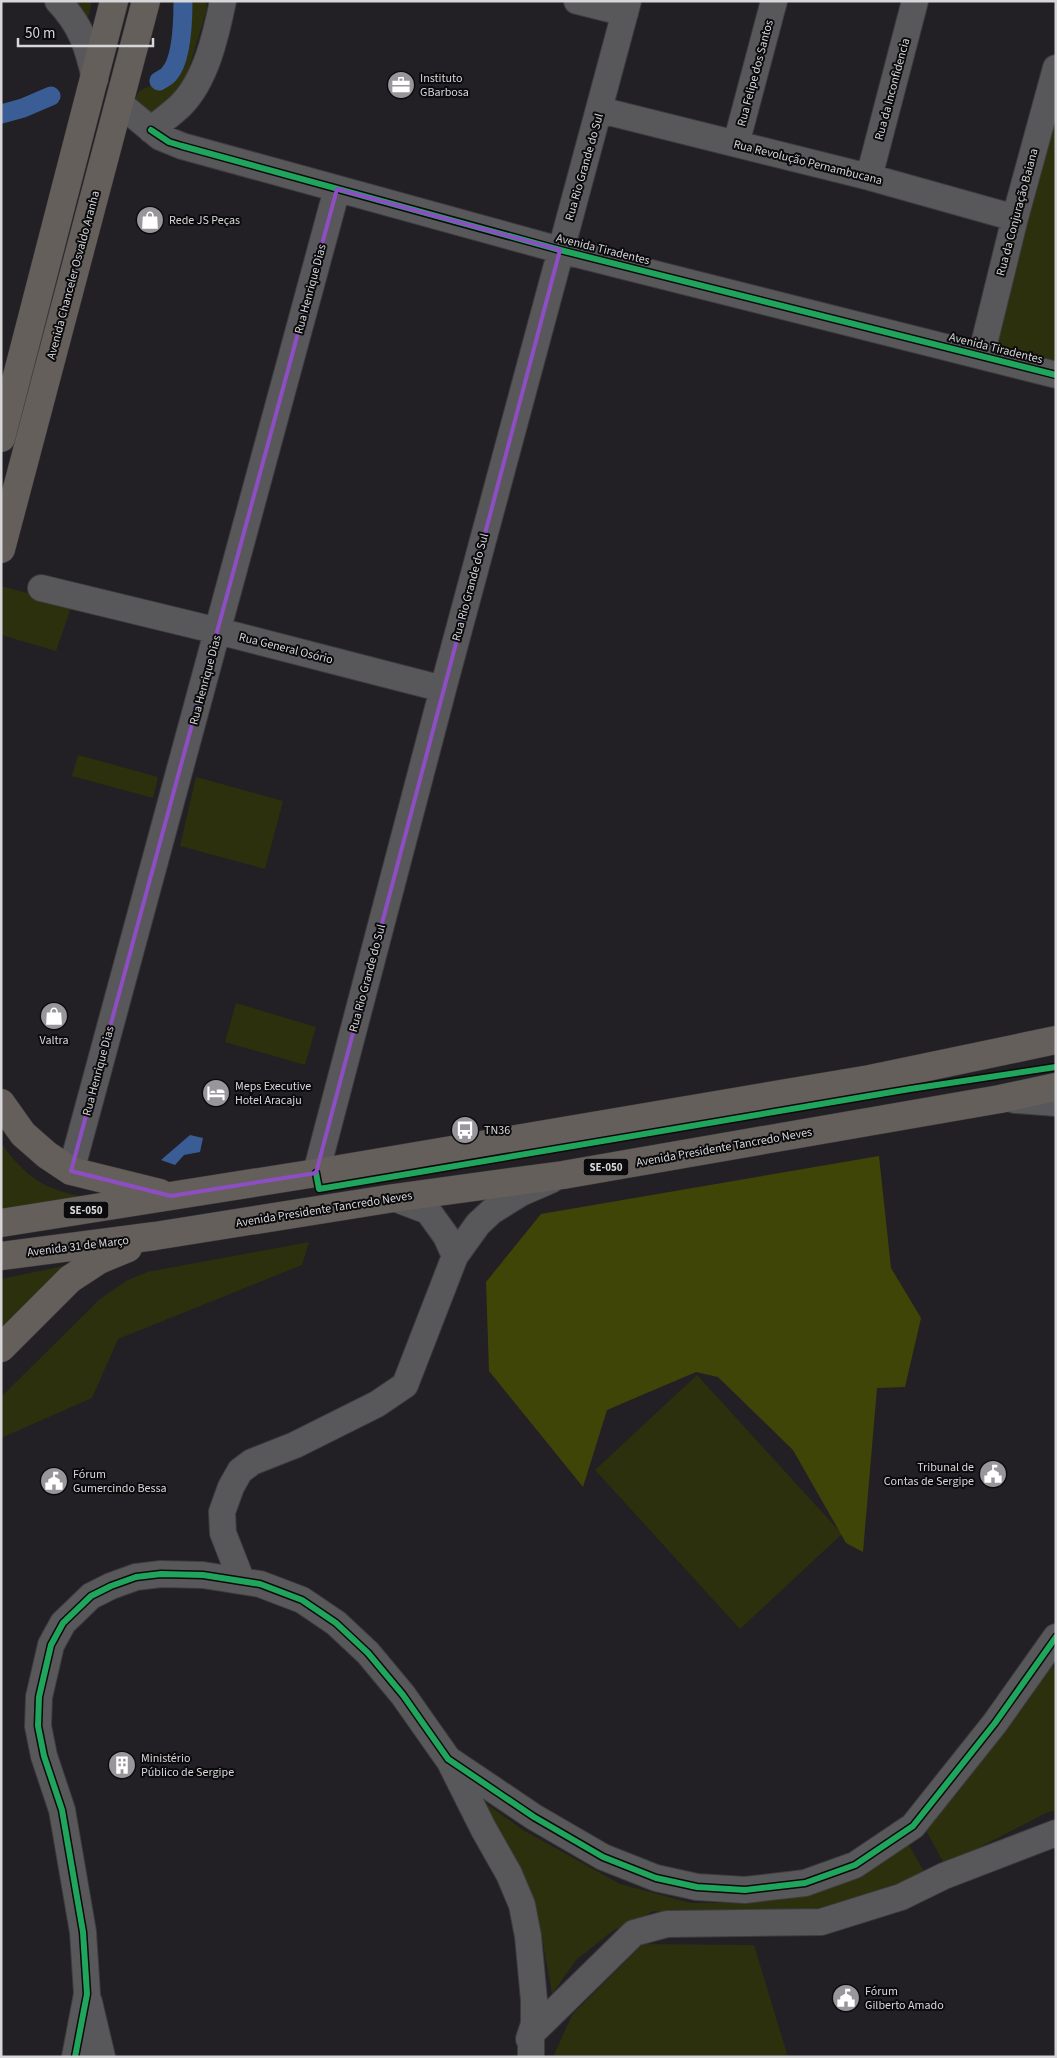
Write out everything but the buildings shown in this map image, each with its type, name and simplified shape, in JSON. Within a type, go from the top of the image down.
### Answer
[{"type":"main road","points":[[1,438],[114,1]]},
{"type":"main road","name":"Avenida Chanceler Osvaldo Aranha","points":[[1,549],[146,1]]},
{"type":"main road","name":"SE-050","points":[[1,1223],[316,1173],[870,1079],[1056,1040]]},
{"type":"main road","name":"Avenida Presidente Tancredo Neves","points":[[154,1236],[394,1198],[563,1175],[1000,1100],[1056,1087]]},
{"type":"main road","points":[[1,1103],[23,1134],[47,1155],[71,1171],[171,1196]]},
{"type":"main road","points":[[1,1348],[70,1279],[99,1260],[154,1236]]},
{"type":"main road","name":"Avenida 31 de Março","points":[[1,1256],[154,1236]]},
{"type":"street","points":[[58,1],[74,19],[84,39],[89,51],[95,78]]},
{"type":"street","points":[[151,130],[181,105],[190,94],[210,54],[223,1]]},
{"type":"street","points":[[577,1],[627,7]]},
{"type":"street","name":"Rua Felipe dos Santos","points":[[736,144],[774,1]]},
{"type":"street","name":"Rua da Inconfidencia","points":[[869,177],[915,1]]},
{"type":"street","name":"Rua Rio Grande do Sul","points":[[316,1173],[443,688],[627,7]]},
{"type":"street","name":"Rua da Conjuração Baiana","points":[[981,356],[1015,218],[1056,68]]},
{"type":"street","name":"Avenida Tiradentes","points":[[119,103],[151,130],[169,142],[182,146],[560,250],[1056,375]]},
{"type":"street","name":"Rua Revolução Pernambucana","points":[[600,110],[869,177],[1015,218]]},
{"type":"street","name":"Rua Henrique Dias","points":[[71,1171],[337,189]]},
{"type":"street","name":"Rua General Osório","points":[[41,588],[443,688]]},
{"type":"street","points":[[1000,1100],[1056,1103]]},
{"type":"street","points":[[241,1579],[223,1533],[222,1512],[231,1487],[240,1471],[252,1462],[295,1444],[377,1404],[405,1385],[455,1256],[478,1224],[492,1211],[521,1193],[563,1175]]},
{"type":"street","points":[[394,1198],[428,1211],[446,1236],[455,1256]]},
{"type":"street","points":[[102,2057],[87,1994],[83,1932],[62,1810],[44,1756],[38,1726],[39,1697],[52,1644],[63,1623],[91,1596],[111,1586],[136,1577],[161,1574],[195,1574],[241,1579],[280,1590],[302,1600],[336,1623],[368,1653],[403,1695],[448,1759],[509,1874],[522,1905],[528,1936],[534,2000],[534,2024],[531,2045]]},
{"type":"street","points":[[448,1759],[534,1817],[604,1857],[656,1878],[697,1887],[745,1890],[805,1883],[855,1865],[913,1826],[995,1723],[1056,1637]]},
{"type":"street","points":[[519,2057],[634,1934],[667,1924],[822,1922],[901,1897],[944,1876],[1056,1833]]},
{"type":"street","points":[[75,2057],[87,1994]]},
{"type":"highlighted area","points":[[337,189],[560,250],[316,1173],[171,1196],[71,1171]]},
{"type":"green space","points":[[77,1],[92,1],[85,31],[77,11]]},
{"type":"green space","points":[[190,1],[207,1],[206,12],[185,81],[165,121],[133,110],[139,92],[147,87],[170,80],[180,71],[189,27]]},
{"type":"green space","points":[[1056,116],[1056,364],[994,348]]},
{"type":"green space","points":[[1,586],[72,605],[56,651],[1,635]]},
{"type":"green space","points":[[78,755],[158,777],[153,798],[72,776]]},
{"type":"green space","points":[[196,777],[283,801],[265,869],[180,846]]},
{"type":"green space","points":[[236,1003],[316,1027],[305,1065],[225,1042]]},
{"type":"green space","points":[[1,1143],[22,1168],[43,1184],[68,1193],[99,1200],[1,1216]]},
{"type":"green space","points":[[879,1156],[891,1268],[921,1318],[905,1387],[877,1388],[863,1552],[846,1543],[793,1450],[718,1377],[696,1372],[607,1410],[583,1487],[489,1371],[486,1282],[541,1214]]},
{"type":"green space","points":[[309,1242],[302,1265],[118,1339],[92,1398],[1,1438],[1,1397],[99,1300],[126,1281],[147,1272]]},
{"type":"green space","points":[[78,1263],[1,1338],[1,1279]]},
{"type":"green space","points":[[697,1375],[842,1534],[740,1629],[595,1470]]},
{"type":"green space","points":[[1050,1659],[1056,1675],[1056,1810],[1046,1813],[945,1865],[924,1827],[959,1791],[1001,1733]]},
{"type":"green space","points":[[484,1802],[523,1830],[620,1884],[691,1903],[736,1903],[784,1898],[906,1840],[926,1875],[848,1903],[778,1915],[705,1916],[653,1911],[635,1922],[614,1930],[576,1960],[552,1994],[540,1926],[524,1876]]},
{"type":"green space","points":[[643,1944],[754,1945],[788,2057],[553,2057],[572,2015]]},
{"type":"water","points":[[190,1135],[203,1138],[200,1152],[184,1155],[175,1165],[161,1160]]},
{"type":"waterway","points":[[159,81],[168,75],[177,59],[181,39],[183,1]]},
{"type":"waterway","points":[[1,114],[23,108],[51,96]]},
{"type":"cycle path","points":[[151,130],[169,142],[182,146],[560,250],[1056,375]]},
{"type":"cycle path","points":[[316,1173],[319,1189],[910,1089],[1056,1067]]},
{"type":"cycle path","points":[[75,2057],[87,1994],[83,1932],[62,1810],[44,1756],[38,1726],[39,1697],[51,1645],[63,1623],[91,1596],[111,1586],[136,1577],[161,1574],[203,1575],[260,1584],[302,1600],[336,1623],[368,1653],[403,1695],[448,1759],[534,1817],[603,1857],[656,1878],[697,1887],[745,1890],[805,1883],[855,1865],[913,1826],[995,1723],[1056,1637]]},
{"type":"place","name":"Instituto GBarbosa","points":[[401,85]]},
{"type":"place","name":"Rede JS Peças","points":[[150,220]]},
{"type":"place","name":"Valtra","points":[[54,1016]]},
{"type":"place","name":"Meps Executive Hotel Aracaju","points":[[216,1093]]},
{"type":"place","name":"TN36","points":[[465,1130]]},
{"type":"place","name":"Tribunal de Contas de Sergipe","points":[[993,1474]]},
{"type":"place","name":"Fórum Gumercindo Bessa","points":[[54,1481]]},
{"type":"place","name":"Ministério Público de Sergipe","points":[[122,1765]]},
{"type":"place","name":"Fórum Gilberto Amado","points":[[846,1998]]}]
